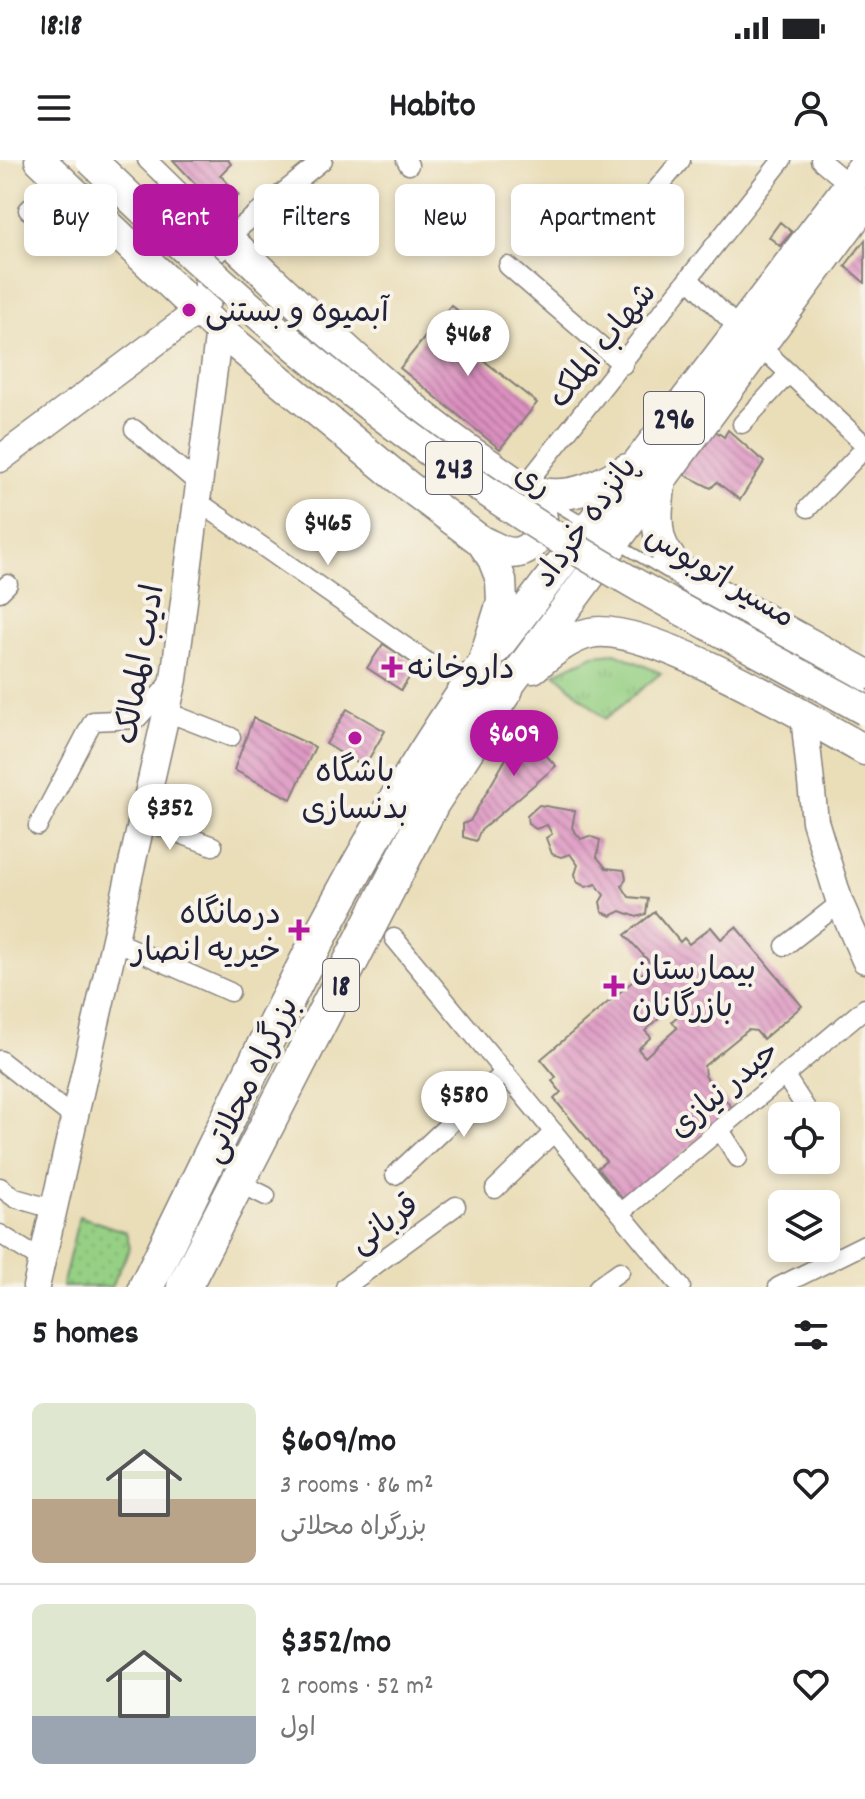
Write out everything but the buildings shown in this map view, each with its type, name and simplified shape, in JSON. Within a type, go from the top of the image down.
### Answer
[{"type":"highway","name":"بزرگراه محلاتی","points":[[146,1287],[306,963],[409,773],[493,679]]},
{"type":"highway","name":"بزرگراه محلاتی","points":[[184,1287],[252,1189],[342,982],[493,679]]},
{"type":"highway","points":[[306,963],[324,952],[333,953],[339,961],[342,982]]},
{"type":"main road","name":"ری","points":[[91,160],[253,313],[405,434],[580,550],[859,726]]},
{"type":"main road","points":[[50,169],[208,320],[409,487],[481,541],[507,552],[519,553],[529,547],[539,533],[543,515],[540,505],[516,483],[407,402],[238,248]]},
{"type":"main road","name":"پانزده خرداد","points":[[493,679],[861,195]]},
{"type":"main road","name":"ادیب الممالک","points":[[36,1287],[174,679],[200,494],[209,298],[206,259],[209,256]]},
{"type":"main road","points":[[0,459],[208,320]]},
{"type":"main road","points":[[516,483],[550,494],[589,489],[651,469],[660,544],[674,566],[693,580],[865,674]]},
{"type":"main road","points":[[481,541],[493,559],[501,580],[502,602],[493,679]]},
{"type":"main road","points":[[493,679],[590,633],[621,632],[646,638],[804,716],[859,726]]},
{"type":"main road","points":[[804,716],[815,821],[840,903],[865,960]]},
{"type":"street","points":[[145,160],[170,184]]},
{"type":"street","points":[[238,229],[323,160]]},
{"type":"street","points":[[661,184],[681,160]]},
{"type":"street","name":"شهاب الملک","points":[[516,483],[623,365],[782,160]]},
{"type":"street","points":[[824,161],[861,195]]},
{"type":"street","points":[[508,266],[623,365]]},
{"type":"street","points":[[690,280],[865,446],[808,508]]},
{"type":"street","points":[[742,424],[789,373]]},
{"type":"street","points":[[134,429],[200,494],[433,666]]},
{"type":"street","points":[[38,826],[93,721],[137,719],[174,679]]},
{"type":"street","points":[[167,712],[231,737]]},
{"type":"street","points":[[142,820],[213,846]]},
{"type":"street","points":[[785,946],[840,903]]},
{"type":"street","points":[[394,938],[681,1287]]},
{"type":"street","points":[[115,941],[230,992]]},
{"type":"street","name":"حیدر نیازی","points":[[620,1213],[865,1008]]},
{"type":"street","points":[[0,1060],[74,1118]]},
{"type":"street","points":[[395,1175],[505,1072]]},
{"type":"street","points":[[785,1076],[802,1102]]},
{"type":"street","points":[[720,1130],[738,1158]]},
{"type":"street","points":[[495,1189],[554,1132]]},
{"type":"street","points":[[0,1187],[15,1198],[53,1209]]},
{"type":"street","name":"قربانی","points":[[345,1287],[456,1206]]},
{"type":"street","points":[[0,1234],[41,1260]]},
{"type":"street","points":[[778,1287],[865,1244]]},
{"type":"street","points":[[598,1287],[620,1271]]},
{"type":"lane","name":"مسیر اتوبوس","points":[[516,483],[783,643]]},
{"type":"lane","points":[[824,668],[865,693]]},
{"type":"green space","points":[[615,653],[661,673],[605,719],[555,673],[593,655]]},
{"type":"green space","points":[[79,1216],[126,1232],[130,1248],[111,1287],[62,1287]]},
{"type":"place","name":"آبمیوه و بستنی","points":[[189,310]]},
{"type":"place","name":"داروخانه","points":[[392,667]]},
{"type":"place","name":"باشگاه بدنسازی","points":[[355,738]]},
{"type":"place","name":"درمانگاه خیریه انصار","points":[[299,930]]},
{"type":"place","name":"بیمارستان بازرگانان","points":[[614,986]]}]
